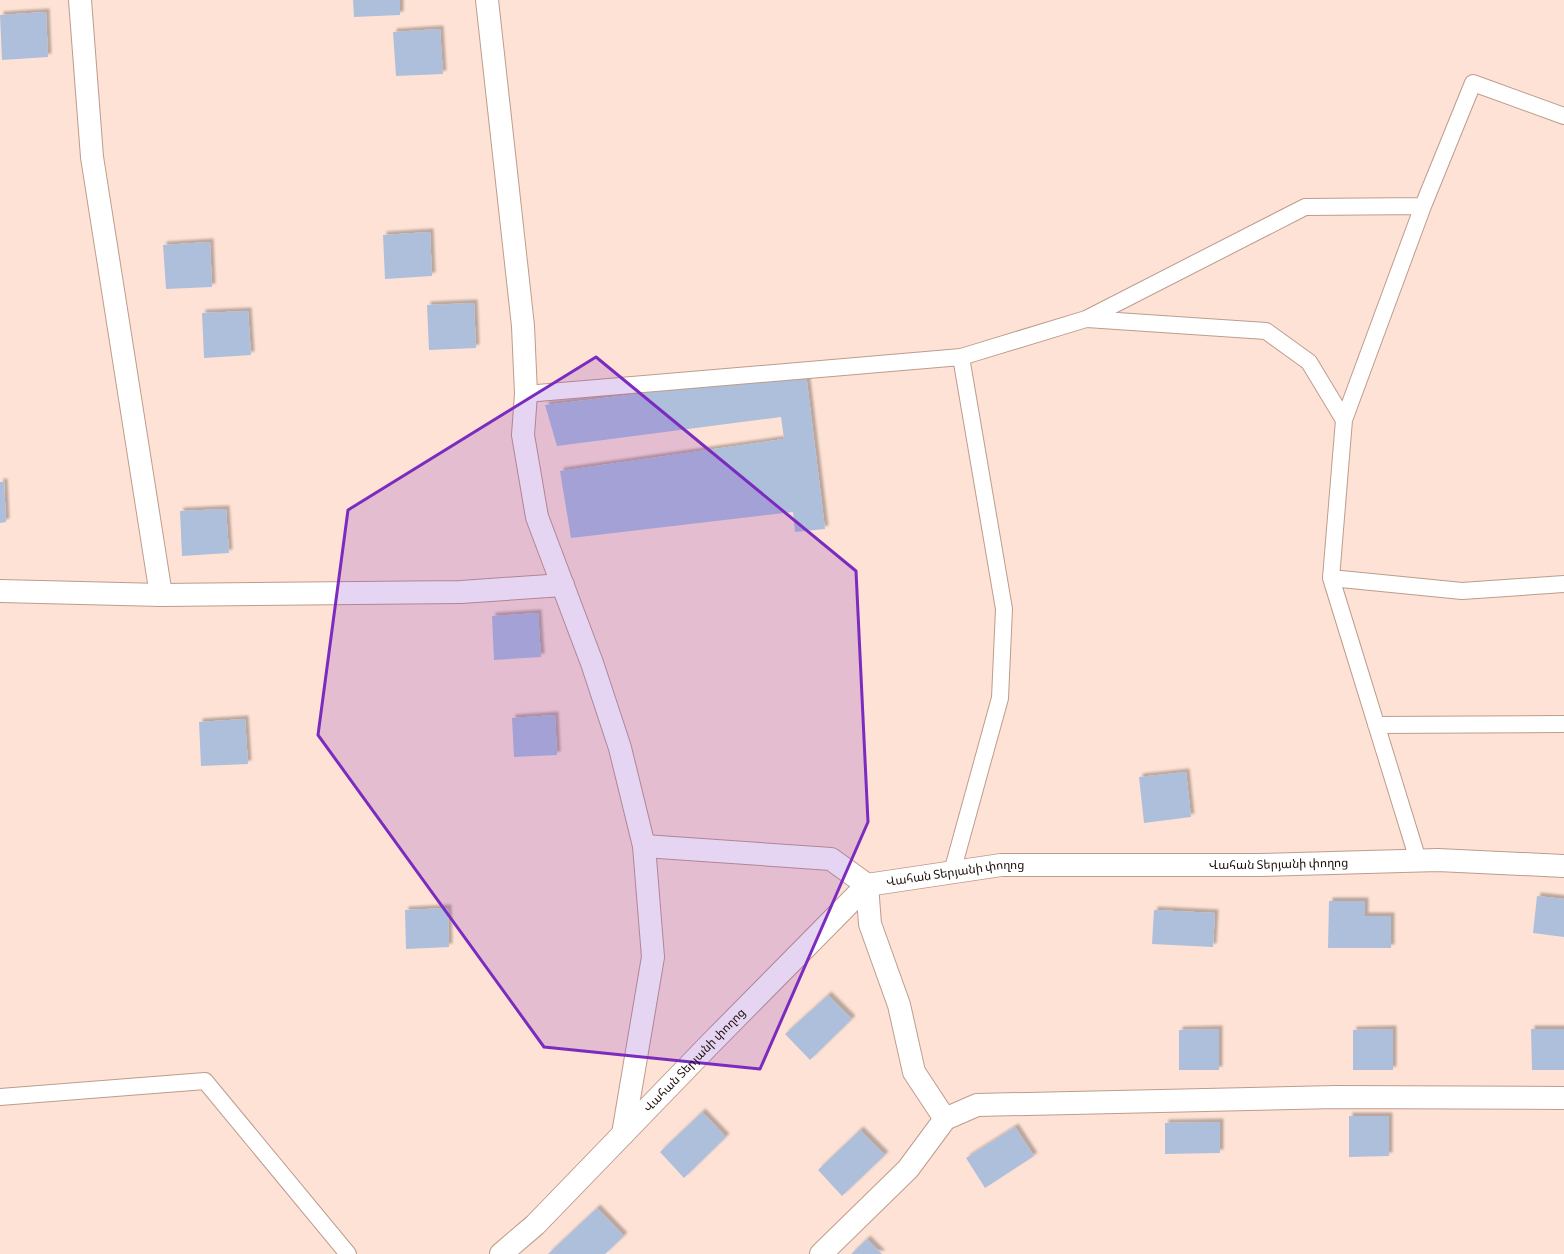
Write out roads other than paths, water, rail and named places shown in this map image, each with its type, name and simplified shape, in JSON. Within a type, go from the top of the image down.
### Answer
[{"type":"street","points":[[80,0],[92,157],[161,595]]},
{"type":"street","points":[[487,0],[523,326],[526,394],[523,436],[537,517],[592,663],[620,748],[644,846],[653,957],[623,1134]]},
{"type":"street","points":[[0,591],[161,595],[460,592],[563,585]]},
{"type":"street","points":[[644,846],[831,859],[867,885],[870,924],[899,1005],[914,1072],[945,1118]]},
{"type":"street","name":"Վահան Տերյանի փողոց","points":[[501,1254],[535,1225],[867,885],[1001,865],[1259,866],[1438,860],[1564,866]]},
{"type":"street","points":[[821,1254],[908,1170],[945,1118],[977,1105],[1336,1097],[1564,1098]]},
{"type":"lane","points":[[1418,860],[1331,578],[1344,420],[1423,206],[1473,83],[1564,116]]},
{"type":"lane","points":[[526,394],[961,358],[1086,319],[1305,207],[1423,206]]},
{"type":"lane","points":[[1086,319],[1266,331],[1309,362],[1344,420]]},
{"type":"lane","points":[[952,872],[1000,698],[1004,608],[961,358]]},
{"type":"lane","points":[[1331,578],[1462,591],[1564,584]]},
{"type":"lane","points":[[1376,725],[1564,724]]},
{"type":"lane","points":[[0,1097],[205,1081],[348,1254]]}]
